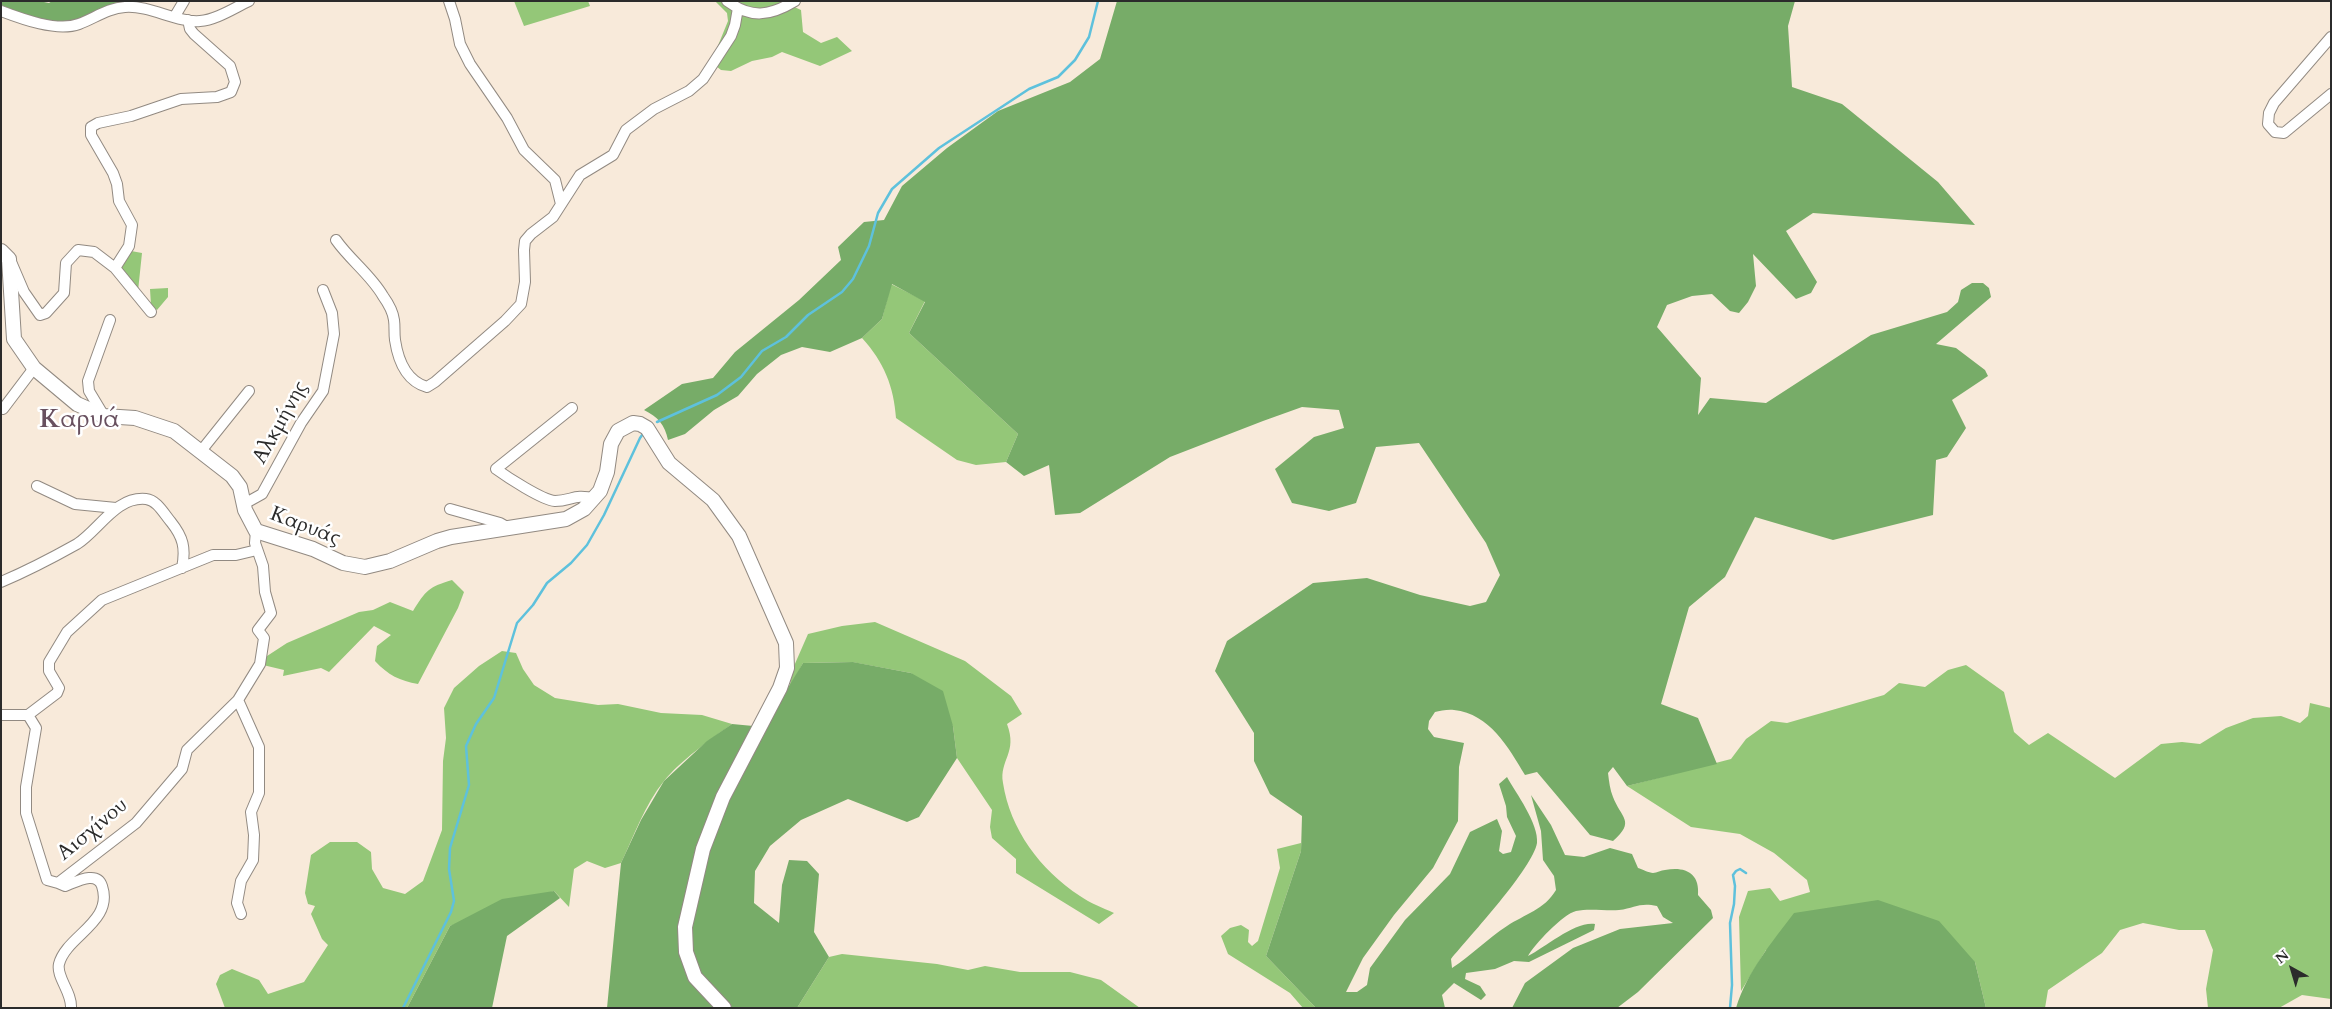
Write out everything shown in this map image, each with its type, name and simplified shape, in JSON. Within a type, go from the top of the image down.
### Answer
[{"type":"street","points":[[174,16],[184,1]]},
{"type":"street","points":[[1,11],[61,27],[80,24],[110,10],[125,7],[188,20],[205,20],[249,1]]},
{"type":"street","points":[[448,1],[455,19],[460,44],[470,64],[507,118],[524,150],[556,180],[561,204]]},
{"type":"street","points":[[726,1],[738,8],[762,15],[795,1]]},
{"type":"street","points":[[336,240],[346,254],[383,294],[393,314],[394,338],[402,366],[417,384],[427,387],[484,339],[520,304],[525,282],[525,241],[553,217],[580,175],[608,159],[613,154],[626,130],[654,109],[689,91],[703,79],[731,36],[738,8]]},
{"type":"street","points":[[115,268],[129,246],[132,225],[119,201],[116,178],[91,135],[91,128],[98,123],[132,116],[180,99],[224,96],[231,92],[235,86],[230,66],[194,34],[190,29],[188,20]]},
{"type":"street","points":[[2331,37],[2274,103],[2268,113],[2268,124],[2275,132],[2284,133],[2331,94]]},
{"type":"street","points":[[5,255],[24,292],[40,315],[46,313],[64,293],[66,263],[78,250],[94,252],[115,268],[150,312]]},
{"type":"street","name":"Καρυάς","points":[[5,255],[14,339],[34,368],[77,404],[104,416],[136,418],[174,430],[234,478],[242,493],[250,523],[256,530],[313,548],[348,564],[365,567],[390,562],[443,539],[569,518],[579,513],[595,499]]},
{"type":"street","name":"Αλκμήνης","points":[[244,504],[262,494],[301,423],[323,391],[334,334],[332,313],[324,290]]},
{"type":"street","points":[[104,416],[89,391],[88,381],[110,320]]},
{"type":"street","points":[[3,409],[34,368]]},
{"type":"street","points":[[201,451],[249,391]]},
{"type":"street","points":[[572,408],[496,468],[511,481],[554,501],[581,495],[595,499],[606,477],[610,446],[614,437],[627,425],[637,423],[644,426],[655,439],[669,463],[713,500],[739,536],[786,644],[787,668],[780,688],[722,797],[703,848],[685,927],[686,952],[695,977],[724,1008]]},
{"type":"street","points":[[37,486],[75,504],[116,508],[143,499],[154,502],[182,538],[185,550],[182,568]]},
{"type":"street","points":[[1,582],[29,570],[78,543],[116,508]]},
{"type":"street","points":[[450,509],[500,522],[507,527]]},
{"type":"street","points":[[1,716],[28,715],[57,693],[59,688],[49,671],[48,662],[71,627],[102,600],[213,555],[236,555],[257,550],[254,539],[256,530]]},
{"type":"street","name":"Αισχίνου","points":[[28,715],[36,728],[26,787],[26,813],[47,880],[58,884],[136,823],[182,769],[187,750],[238,700],[260,664],[264,638],[258,630],[272,613],[265,595],[264,570],[257,550]]},
{"type":"street","points":[[238,700],[258,747],[259,793],[251,812],[254,835],[254,860],[241,881],[237,903],[241,914]]},
{"type":"street","points":[[58,884],[65,886],[90,878],[98,880],[105,897],[96,920],[68,950],[60,963],[59,972],[70,993],[73,1007]]},
{"type":"green space","points":[[1,1],[39,1],[49,3],[52,1],[123,1],[123,5],[80,22],[46,23],[1,5]]},
{"type":"green space","points":[[514,1],[588,1],[590,6],[524,26]]},
{"type":"green space","points":[[715,1],[781,1],[801,10],[803,32],[821,43],[837,37],[852,51],[820,66],[782,52],[772,57],[752,61],[731,71],[721,70],[716,66],[715,53],[728,21],[727,13]]},
{"type":"green space","points":[[1117,1],[1795,1],[1788,26],[1792,87],[1842,104],[1938,182],[1975,225],[1813,213],[1786,231],[1817,282],[1811,293],[1796,299],[1753,254],[1756,286],[1748,302],[1739,313],[1730,311],[1712,294],[1692,296],[1667,305],[1657,327],[1701,378],[1698,415],[1710,398],[1766,403],[1871,335],[1947,312],[1958,302],[1961,290],[1972,283],[1983,283],[1989,288],[1991,297],[1936,344],[1956,348],[1985,370],[1988,376],[1952,400],[1966,428],[1947,457],[1936,460],[1933,515],[1833,540],[1755,517],[1725,577],[1689,607],[1661,704],[1698,718],[1717,764],[1627,786],[1613,767],[1608,773],[1610,788],[1616,804],[1625,819],[1625,824],[1624,829],[1613,841],[1590,835],[1537,772],[1525,775],[1505,743],[1488,725],[1478,718],[1467,713],[1449,710],[1435,712],[1429,721],[1428,729],[1434,737],[1464,743],[1459,767],[1458,821],[1433,868],[1394,915],[1363,958],[1346,992],[1357,992],[1367,985],[1370,968],[1405,920],[1450,874],[1470,832],[1497,819],[1502,831],[1499,851],[1503,854],[1511,852],[1516,836],[1507,817],[1506,806],[1499,784],[1507,777],[1531,818],[1537,835],[1537,843],[1533,854],[1513,885],[1451,959],[1452,968],[1500,931],[1540,907],[1556,890],[1554,876],[1543,860],[1541,831],[1531,795],[1551,825],[1565,855],[1584,857],[1610,848],[1632,854],[1638,868],[1650,872],[1655,873],[1672,869],[1685,870],[1694,876],[1698,887],[1698,895],[1711,910],[1713,918],[1638,992],[1617,1008],[1512,1008],[1525,983],[1573,948],[1620,929],[1673,923],[1663,917],[1657,906],[1642,905],[1619,910],[1586,910],[1570,913],[1549,931],[1528,956],[1579,926],[1595,924],[1594,930],[1529,962],[1514,961],[1495,969],[1466,973],[1465,979],[1480,986],[1486,995],[1481,1000],[1454,983],[1442,995],[1445,1008],[1316,1008],[1266,956],[1301,851],[1302,816],[1270,794],[1254,761],[1254,733],[1215,671],[1227,641],[1313,583],[1367,578],[1420,595],[1470,606],[1486,602],[1500,575],[1486,543],[1419,443],[1376,447],[1356,503],[1329,511],[1292,503],[1275,469],[1314,437],[1344,428],[1339,410],[1302,407],[1170,457],[1080,513],[1055,515],[1049,465],[1024,476],[1006,462],[1018,434],[909,333],[925,302],[892,284],[882,319],[862,338],[830,352],[802,347],[781,355],[757,374],[738,396],[714,410],[685,434],[668,440],[660,422],[644,410],[682,384],[713,378],[735,352],[799,300],[841,260],[838,247],[864,222],[884,220],[902,186],[947,148],[998,111],[1070,82],[1100,59]]},
{"type":"green space","points":[[131,251],[142,253],[138,291],[119,270]]},
{"type":"green space","points":[[891,284],[925,301],[909,333],[1018,434],[1006,462],[976,465],[957,460],[896,418],[893,396],[887,375],[870,347],[862,338],[882,319]]},
{"type":"green space","points":[[168,288],[168,297],[157,310],[151,305],[150,289]]},
{"type":"green space","points":[[452,580],[464,592],[458,608],[418,684],[395,677],[375,661],[377,646],[391,635],[374,626],[329,672],[321,668],[283,676],[284,670],[263,665],[264,658],[287,643],[359,612],[373,610],[390,602],[413,611],[421,598],[429,590]]},
{"type":"green space","points":[[875,622],[965,661],[1011,696],[1022,714],[1007,724],[1010,734],[1010,749],[1002,775],[1012,816],[1029,847],[1052,874],[1084,899],[1114,913],[1099,924],[1016,873],[1016,859],[992,838],[990,827],[992,810],[957,758],[953,726],[911,673],[852,662],[803,663],[789,689],[794,666],[808,634],[842,626]]},
{"type":"green space","points":[[502,651],[516,653],[523,669],[534,685],[555,698],[598,705],[618,704],[661,713],[702,715],[732,724],[687,758],[664,781],[645,810],[621,863],[605,868],[587,861],[574,869],[569,907],[554,891],[450,926],[407,1008],[225,1008],[216,984],[220,975],[232,969],[259,980],[268,994],[304,982],[328,945],[322,939],[311,914],[315,906],[308,904],[305,893],[311,855],[330,842],[357,842],[371,852],[372,869],[383,888],[405,894],[423,881],[442,830],[443,761],[446,738],[444,708],[454,688],[479,666]]},
{"type":"green space","points":[[853,662],[911,673],[943,691],[953,726],[957,758],[919,817],[907,822],[848,799],[801,820],[770,846],[755,871],[754,903],[779,923],[782,885],[789,860],[807,861],[819,874],[814,932],[829,957],[797,1008],[607,1008],[621,863],[641,820],[664,781],[707,741],[732,724],[764,727],[803,663]]},
{"type":"green space","points":[[1966,665],[2004,692],[2014,732],[2029,745],[2048,733],[2115,778],[2161,744],[2182,742],[2200,744],[2226,728],[2253,718],[2281,716],[2300,723],[2308,716],[2310,703],[2331,708],[2331,999],[2302,995],[2279,1008],[2208,1008],[2206,989],[2213,950],[2205,930],[2179,930],[2143,923],[2120,930],[2102,953],[2048,990],[2045,1008],[1986,1008],[1975,962],[1766,950],[1741,991],[1739,917],[1748,891],[1770,888],[1780,901],[1810,892],[1807,880],[1774,853],[1740,834],[1691,827],[1627,786],[1731,759],[1746,739],[1771,721],[1787,723],[1884,695],[1899,683],[1925,687],[1948,670]]},
{"type":"green space","points":[[1301,843],[1301,851],[1266,956],[1316,1008],[1303,1008],[1290,993],[1228,954],[1221,936],[1230,928],[1241,925],[1249,930],[1248,942],[1252,946],[1258,941],[1280,868],[1277,849]]},
{"type":"green space","points":[[554,891],[560,898],[507,936],[492,1008],[407,1008],[450,926],[502,899]]},
{"type":"green space","points":[[1878,900],[1939,921],[1975,962],[1986,1008],[1736,1008],[1753,970],[1794,913]]},
{"type":"green space","points":[[842,954],[937,964],[968,970],[985,966],[1020,972],[1070,972],[1101,980],[1140,1008],[797,1008],[829,957]]},
{"type":"waterway","points":[[657,422],[717,395],[741,377],[762,351],[786,337],[808,315],[842,292],[853,279],[869,246],[878,213],[892,189],[939,148],[1029,89],[1058,77],[1075,60],[1089,37],[1098,1]]},
{"type":"waterway","points":[[403,1008],[451,912],[454,901],[449,869],[450,848],[469,785],[466,746],[476,724],[494,698],[517,623],[533,605],[547,583],[571,563],[587,545],[604,515],[645,431]]},
{"type":"waterway","points":[[1730,1008],[1732,985],[1730,923],[1735,886],[1733,875],[1740,869],[1746,873]]},
{"type":"district","name":"Καρυά","points":[[80,421]]}]
